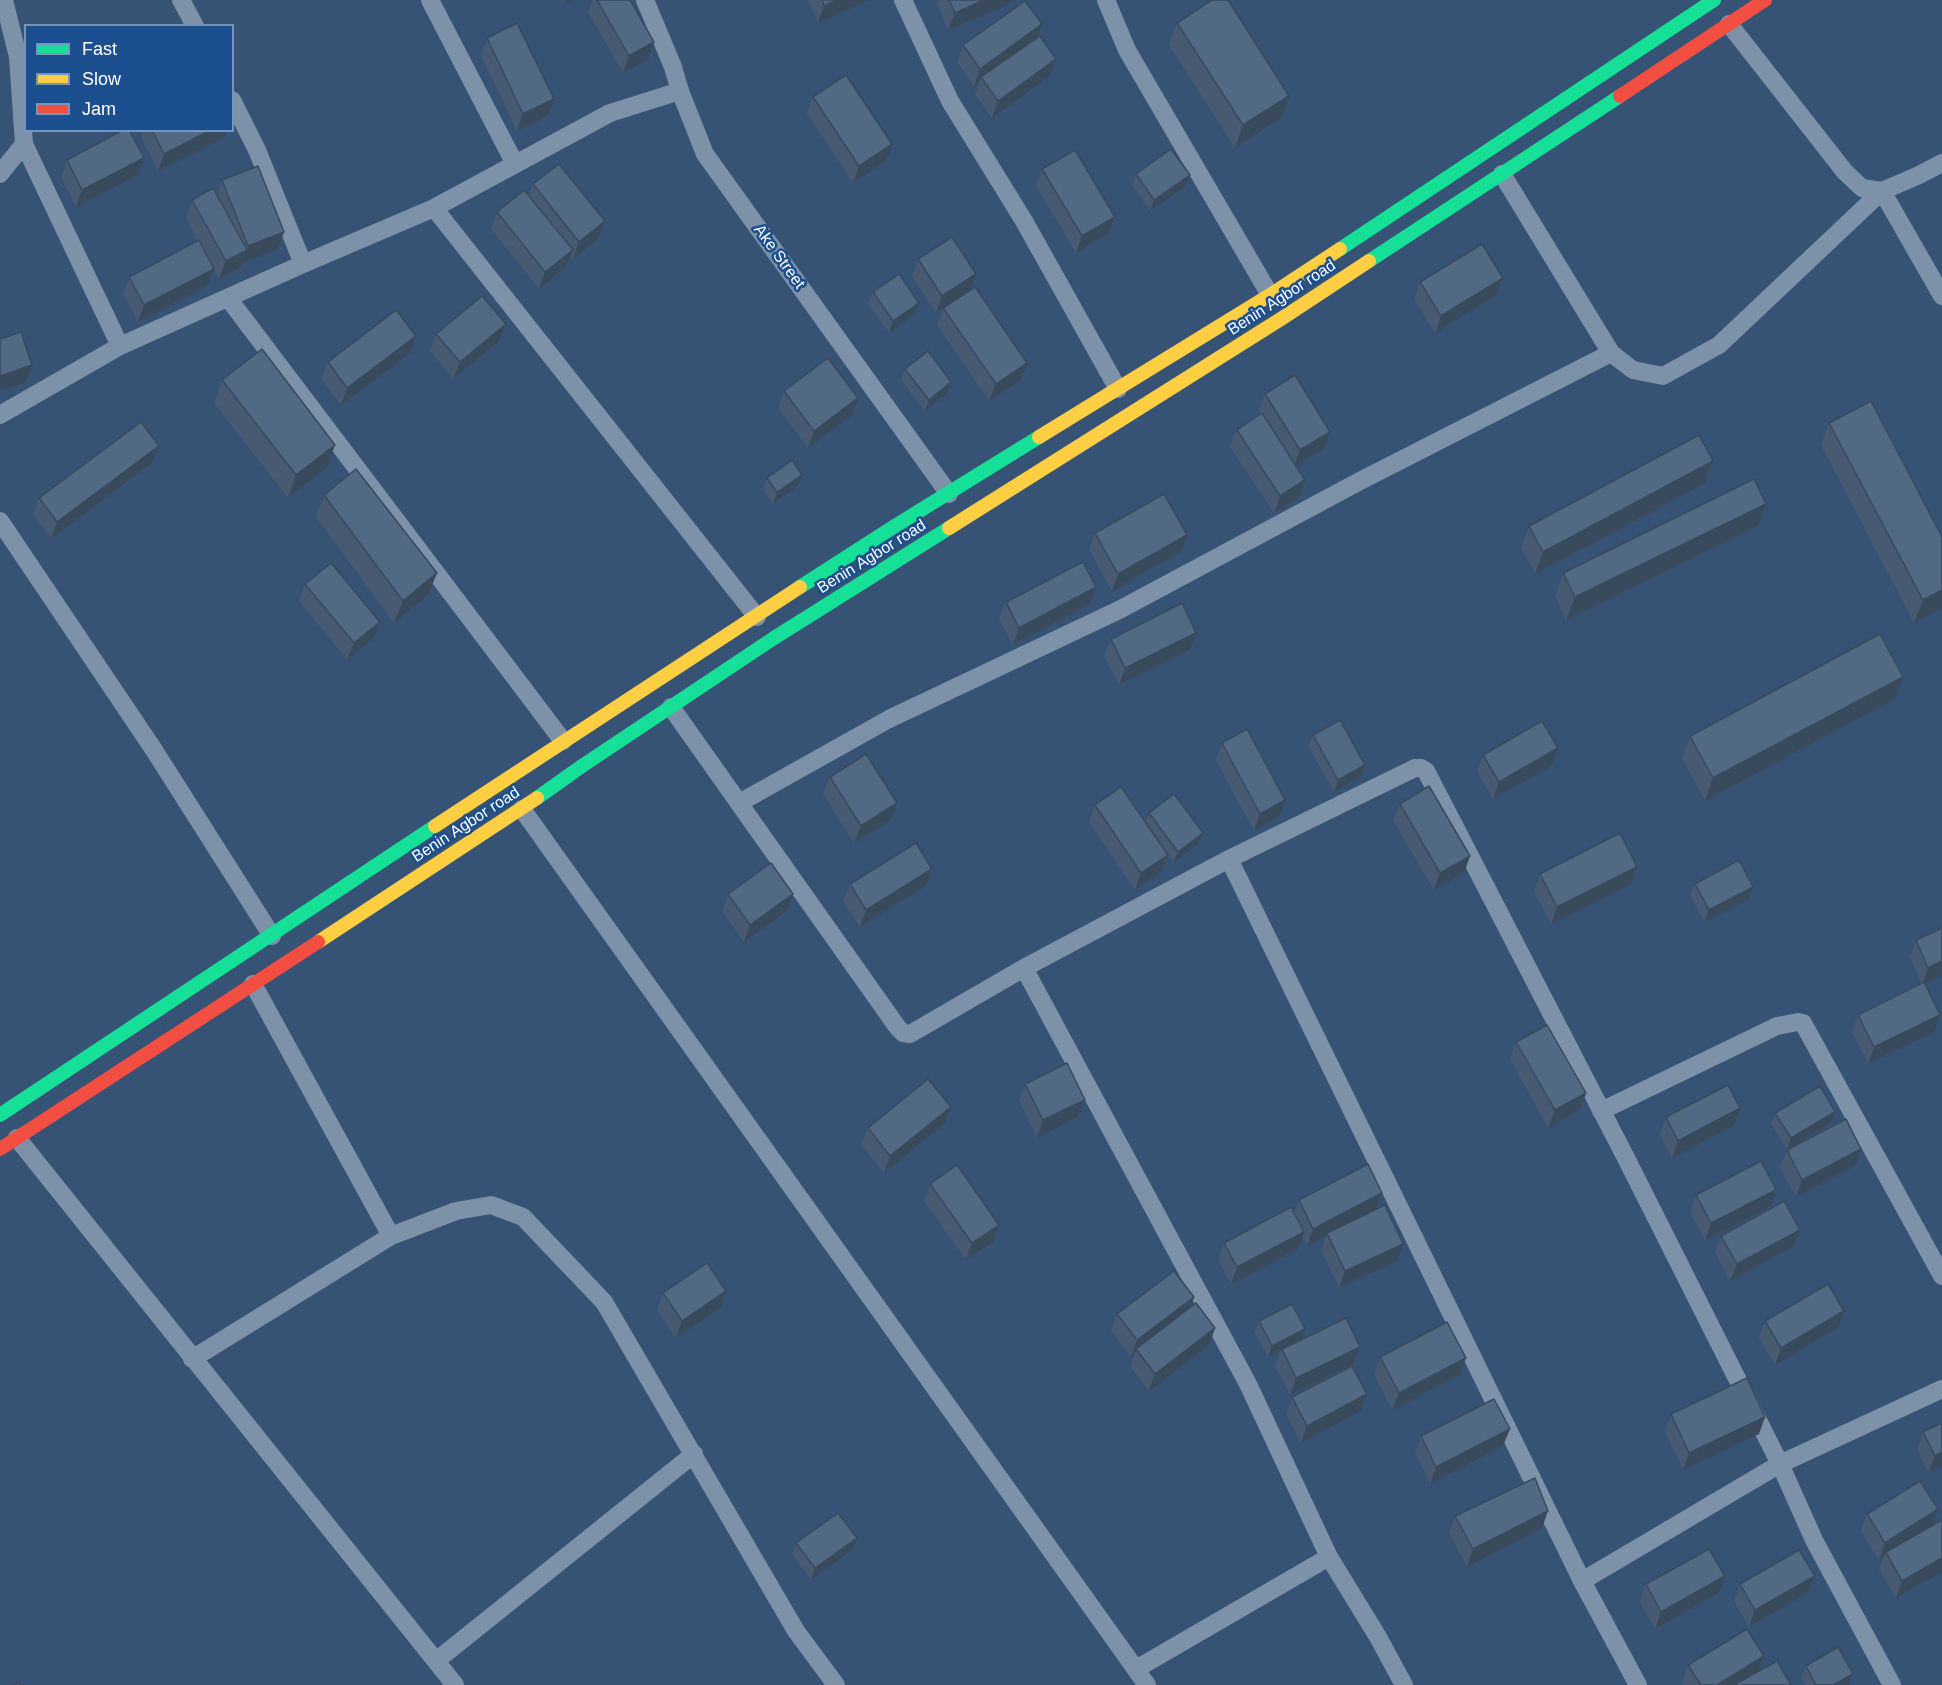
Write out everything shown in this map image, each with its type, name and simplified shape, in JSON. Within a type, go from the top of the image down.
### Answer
[{"type":"highway","name":"Benin Agbor road","points":[[0,1114],[272,936],[563,741],[896,526],[1270,295],[1714,0]]},
{"type":"highway","name":"Benin Agbor road","points":[[0,1149],[522,809],[582,766],[774,638],[1293,311],[1765,0]]},
{"type":"street","points":[[4,0],[18,57],[24,144],[120,346]]},
{"type":"street","points":[[181,0],[194,24]]},
{"type":"street","points":[[430,0],[515,164]]},
{"type":"street","name":"Ake Street","points":[[645,0],[705,154],[949,494]]},
{"type":"street","points":[[903,0],[950,101],[1024,221],[1118,389]]},
{"type":"street","points":[[1106,0],[1127,50],[1270,295]]},
{"type":"street","points":[[1729,24],[1845,172],[1862,188],[1882,191]]},
{"type":"street","points":[[0,415],[120,346],[434,208],[610,113],[680,91]]},
{"type":"street","points":[[234,104],[257,150],[303,264]]},
{"type":"street","points":[[0,174],[24,144]]},
{"type":"street","points":[[1502,174],[1611,352],[1633,370],[1663,376],[1719,345],[1882,191],[1942,163]]},
{"type":"street","points":[[1882,191],[1942,296]]},
{"type":"street","points":[[434,208],[757,617]]},
{"type":"street","points":[[228,298],[563,741]]},
{"type":"street","points":[[739,803],[889,719],[1119,610],[1360,481],[1611,352]]},
{"type":"street","points":[[0,521],[154,750],[272,936]]},
{"type":"street","points":[[671,707],[898,1028],[903,1033],[910,1034],[1024,968],[1229,859],[1415,768],[1426,771],[1780,1464],[1814,1540],[1892,1685]]},
{"type":"street","points":[[522,809],[1147,1685]]},
{"type":"street","points":[[1229,859],[1582,1581],[1638,1685]]},
{"type":"street","points":[[1024,968],[1248,1384],[1329,1557],[1378,1637],[1404,1685]]},
{"type":"street","points":[[253,984],[391,1236]]},
{"type":"street","points":[[1601,1111],[1777,1026],[1803,1023],[1942,1276]]},
{"type":"street","points":[[17,1138],[455,1685]]},
{"type":"street","points":[[192,1359],[391,1236],[456,1211],[491,1205],[523,1217],[604,1302],[796,1631],[836,1685]]},
{"type":"street","points":[[1582,1581],[1780,1464],[1942,1389]]},
{"type":"street","points":[[436,1661],[694,1454]]},
{"type":"street","points":[[1136,1670],[1329,1557]]},
{"type":"building","points":[[597,0],[630,0],[654,42],[629,56]]},
{"type":"building","points":[[822,0],[837,0],[824,6]]},
{"type":"building","points":[[949,0],[984,0],[955,13]]},
{"type":"building","points":[[1212,0],[1228,0],[1289,96],[1243,125],[1177,23]]},
{"type":"building","points":[[1025,1],[1042,24],[980,69],[963,45]]},
{"type":"building","points":[[517,23],[554,99],[523,114],[487,38]]},
{"type":"building","points":[[1040,36],[1056,59],[998,101],[981,77]]},
{"type":"building","points":[[846,75],[892,144],[859,166],[813,97]]},
{"type":"building","points":[[119,132],[130,132],[144,158],[82,190],[67,160]]},
{"type":"building","points":[[153,132],[207,132],[164,154]]},
{"type":"building","points":[[1171,149],[1190,175],[1154,200],[1136,174]]},
{"type":"building","points":[[1075,150],[1115,217],[1082,236],[1042,169]]},
{"type":"building","points":[[559,164],[605,221],[579,242],[533,184]]},
{"type":"building","points":[[258,166],[284,232],[248,246],[222,180]]},
{"type":"building","points":[[213,188],[247,250],[226,261],[192,200]]},
{"type":"building","points":[[524,190],[573,250],[545,272],[497,212]]},
{"type":"building","points":[[952,237],[976,274],[942,296],[918,259]]},
{"type":"building","points":[[199,240],[214,269],[144,305],[129,277]]},
{"type":"building","points":[[1482,244],[1503,278],[1441,316],[1420,282]]},
{"type":"building","points":[[899,274],[919,303],[893,321],[873,292]]},
{"type":"building","points":[[975,287],[1027,363],[996,384],[943,308]]},
{"type":"building","points":[[482,296],[506,324],[460,362],[436,334]]},
{"type":"building","points":[[396,310],[416,336],[347,388],[328,362]]},
{"type":"building","points":[[21,332],[32,365],[0,376],[0,339]]},
{"type":"building","points":[[262,349],[335,445],[296,475],[222,380]]},
{"type":"building","points":[[928,351],[951,382],[929,400],[905,369]]},
{"type":"building","points":[[828,358],[858,398],[814,431],[784,391]]},
{"type":"building","points":[[1295,375],[1330,432],[1300,450],[1265,394]]},
{"type":"building","points":[[1871,401],[1942,537],[1942,590],[1923,600],[1829,423]]},
{"type":"building","points":[[1262,413],[1305,480],[1280,496],[1237,430]]},
{"type":"building","points":[[141,422],[159,446],[57,522],[39,498]]},
{"type":"building","points":[[1699,435],[1713,461],[1543,552],[1529,526]]},
{"type":"building","points":[[792,460],[802,475],[777,492],[767,478]]},
{"type":"building","points":[[356,469],[437,573],[403,601],[324,495]]},
{"type":"building","points":[[1754,479],[1766,504],[1575,597],[1563,573]]},
{"type":"building","points":[[1164,494],[1187,535],[1118,574],[1095,533]]},
{"type":"building","points":[[1083,562],[1096,587],[1019,628],[1006,602]]},
{"type":"building","points":[[331,563],[380,622],[354,643],[305,584]]},
{"type":"building","points":[[1182,603],[1196,633],[1125,668],[1111,639]]},
{"type":"building","points":[[1880,634],[1903,677],[1713,778],[1690,736]]},
{"type":"building","points":[[1340,720],[1365,765],[1338,780],[1313,735]]},
{"type":"building","points":[[1542,721],[1558,748],[1499,782],[1483,755]]},
{"type":"building","points":[[1247,729],[1285,800],[1260,814],[1222,743]]},
{"type":"building","points":[[866,754],[897,803],[861,826],[830,777]]},
{"type":"building","points":[[1429,786],[1470,856],[1440,873],[1400,804]]},
{"type":"building","points":[[1121,787],[1168,855],[1141,873],[1095,805]]},
{"type":"building","points":[[1174,794],[1203,833],[1178,852],[1149,813]]},
{"type":"building","points":[[1620,833],[1637,867],[1557,907],[1540,874]]},
{"type":"building","points":[[916,843],[932,869],[866,910],[850,884]]},
{"type":"building","points":[[1739,860],[1753,887],[1709,910],[1695,884]]},
{"type":"building","points":[[771,863],[793,894],[750,925],[728,894]]},
{"type":"building","points":[[1942,928],[1942,961],[1928,968],[1916,940]]},
{"type":"building","points":[[1924,982],[1940,1015],[1874,1047],[1858,1015]]},
{"type":"building","points":[[1547,1025],[1586,1093],[1555,1110],[1516,1042]]},
{"type":"building","points":[[1067,1063],[1085,1100],[1043,1120],[1025,1084]]},
{"type":"building","points":[[928,1079],[951,1107],[890,1156],[868,1128]]},
{"type":"building","points":[[1728,1085],[1740,1108],[1678,1141],[1666,1117]]},
{"type":"building","points":[[1820,1086],[1835,1112],[1791,1138],[1775,1113]]},
{"type":"building","points":[[1846,1119],[1861,1149],[1802,1180],[1787,1150]]},
{"type":"building","points":[[1761,1161],[1776,1190],[1711,1223],[1696,1195]]},
{"type":"building","points":[[1368,1164],[1382,1193],[1313,1229],[1299,1200]]},
{"type":"building","points":[[957,1165],[999,1225],[972,1243],[930,1184]]},
{"type":"building","points":[[1784,1201],[1800,1230],[1737,1264],[1721,1236]]},
{"type":"building","points":[[1385,1205],[1403,1244],[1345,1271],[1327,1233]]},
{"type":"building","points":[[1291,1207],[1304,1232],[1237,1267],[1224,1243]]},
{"type":"building","points":[[707,1263],[726,1291],[682,1321],[663,1293]]},
{"type":"building","points":[[1174,1271],[1194,1297],[1137,1340],[1117,1314]]},
{"type":"building","points":[[1828,1284],[1844,1311],[1781,1348],[1765,1321]]},
{"type":"building","points":[[1196,1303],[1215,1328],[1155,1374],[1136,1349]]},
{"type":"building","points":[[1292,1304],[1305,1329],[1272,1346],[1259,1321]]},
{"type":"building","points":[[1346,1318],[1360,1347],[1296,1378],[1282,1349]]},
{"type":"building","points":[[1447,1322],[1466,1358],[1399,1393],[1380,1357]]},
{"type":"building","points":[[1352,1366],[1367,1394],[1307,1426],[1292,1397]]},
{"type":"building","points":[[1747,1378],[1765,1417],[1689,1453],[1671,1414]]},
{"type":"building","points":[[1494,1399],[1510,1429],[1436,1467],[1421,1436]]},
{"type":"building","points":[[1942,1423],[1942,1452],[1935,1456],[1923,1432]]},
{"type":"building","points":[[1535,1478],[1548,1511],[1473,1549],[1455,1516]]},
{"type":"building","points":[[1920,1481],[1938,1509],[1885,1543],[1867,1514]]},
{"type":"building","points":[[838,1513],[857,1538],[815,1568],[796,1543]]},
{"type":"building","points":[[1942,1520],[1942,1558],[1902,1581],[1886,1552]]},
{"type":"building","points":[[1709,1549],[1725,1576],[1661,1612],[1646,1584]]},
{"type":"building","points":[[1799,1550],[1815,1576],[1755,1610],[1740,1584]]},
{"type":"building","points":[[1747,1629],[1764,1656],[1717,1685],[1701,1685],[1688,1665]]},
{"type":"building","points":[[1838,1647],[1853,1674],[1833,1685],[1816,1685],[1806,1666]]},
{"type":"building","points":[[1777,1661],[1791,1685],[1734,1685]]},
{"type":"traffic: fast","points":[[1340,249],[1714,0]]},
{"type":"traffic: fast","points":[[1369,261],[1620,96]]},
{"type":"traffic: fast","points":[[800,587],[1039,437]]},
{"type":"traffic: fast","points":[[537,798],[774,638],[949,528]]},
{"type":"traffic: fast","points":[[0,1115],[435,826]]},
{"type":"traffic: slow","points":[[1039,437],[1270,295],[1340,249]]},
{"type":"traffic: slow","points":[[949,528],[1369,261]]},
{"type":"traffic: slow","points":[[435,826],[800,587]]},
{"type":"traffic: slow","points":[[318,942],[537,798]]},
{"type":"traffic: jam","points":[[1620,96],[1765,0]]},
{"type":"traffic: jam","points":[[0,1149],[318,942]]}]
